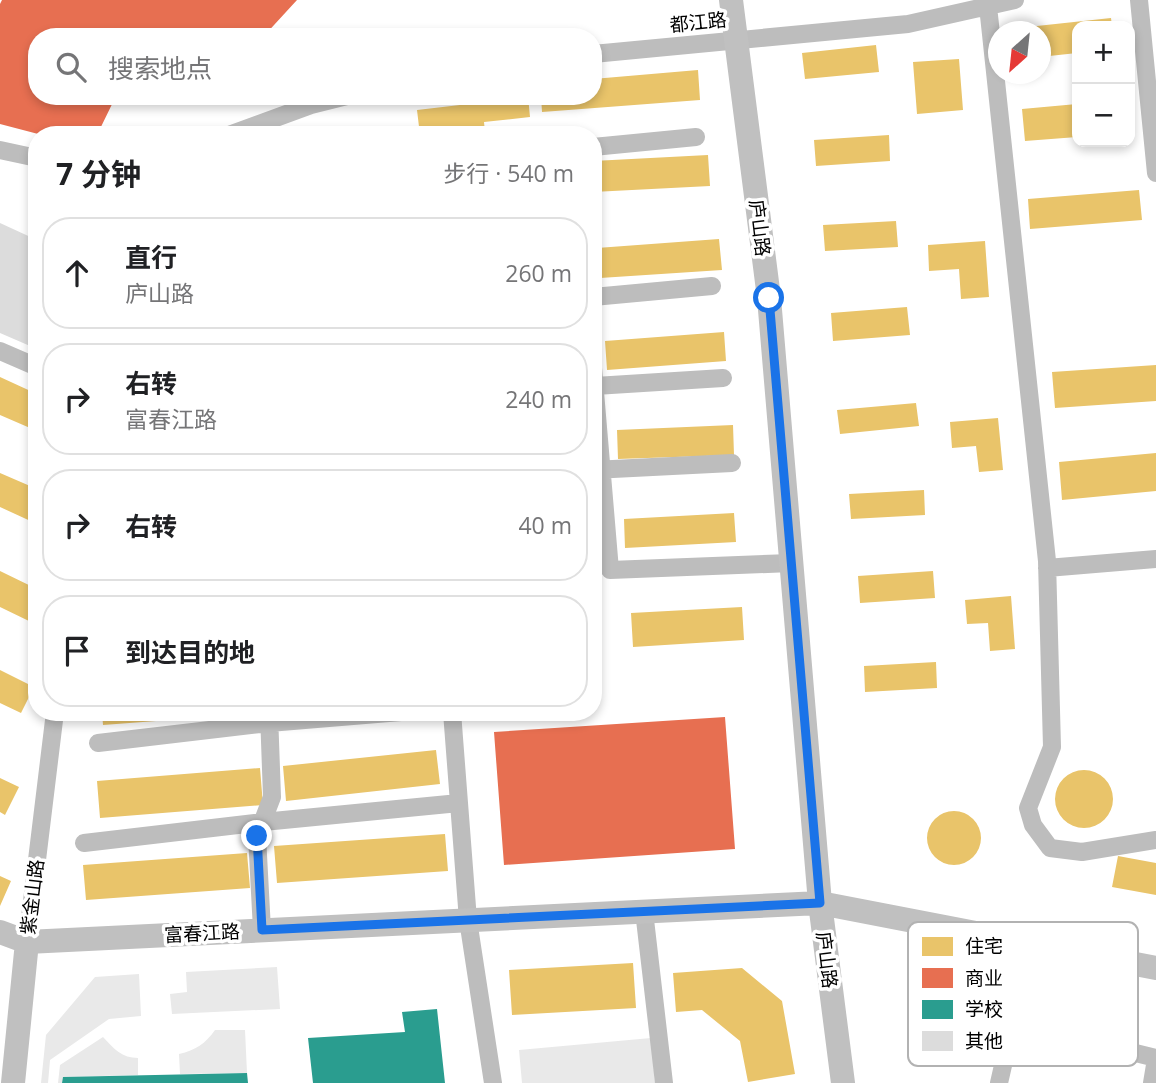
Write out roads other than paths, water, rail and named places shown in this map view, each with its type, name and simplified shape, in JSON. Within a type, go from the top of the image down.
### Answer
[{"type":"street","name":"庐山路","points":[[731,0],[769,298],[820,903],[843,1083]]},
{"type":"street","name":"都江路","points":[[602,53],[908,24],[1015,0]]},
{"type":"street","points":[[1139,0],[1156,173]]},
{"type":"street","points":[[988,6],[1047,568],[1052,747],[1028,808],[1033,825],[1050,848],[1082,852],[1156,840]]},
{"type":"street","points":[[254,126],[311,105]]},
{"type":"street","points":[[602,146],[696,137]]},
{"type":"street","points":[[0,150],[28,156]]},
{"type":"street","points":[[602,296],[712,286]]},
{"type":"street","points":[[0,351],[28,363]]},
{"type":"street","points":[[602,377],[723,378]]},
{"type":"street","points":[[602,470],[732,463]]},
{"type":"street","points":[[602,503],[610,570],[791,563]]},
{"type":"street","points":[[1047,568],[1156,559]]},
{"type":"street","name":"紫金山路","points":[[13,1083],[26,942],[54,721]]},
{"type":"street","points":[[98,743],[248,721]]},
{"type":"street","points":[[262,930],[257,836],[272,797],[269,721]]},
{"type":"street","points":[[453,721],[468,920],[493,1083]]},
{"type":"street","points":[[84,843],[263,821],[459,803]]},
{"type":"street","name":"富春江路","points":[[0,932],[26,942],[820,903],[920,922]]},
{"type":"street","points":[[644,911],[664,1083]]},
{"type":"street","name":"富春江路","points":[[1138,964],[1156,968]]},
{"type":"street","points":[[1138,1054],[1156,1059],[1152,1083]]}]
